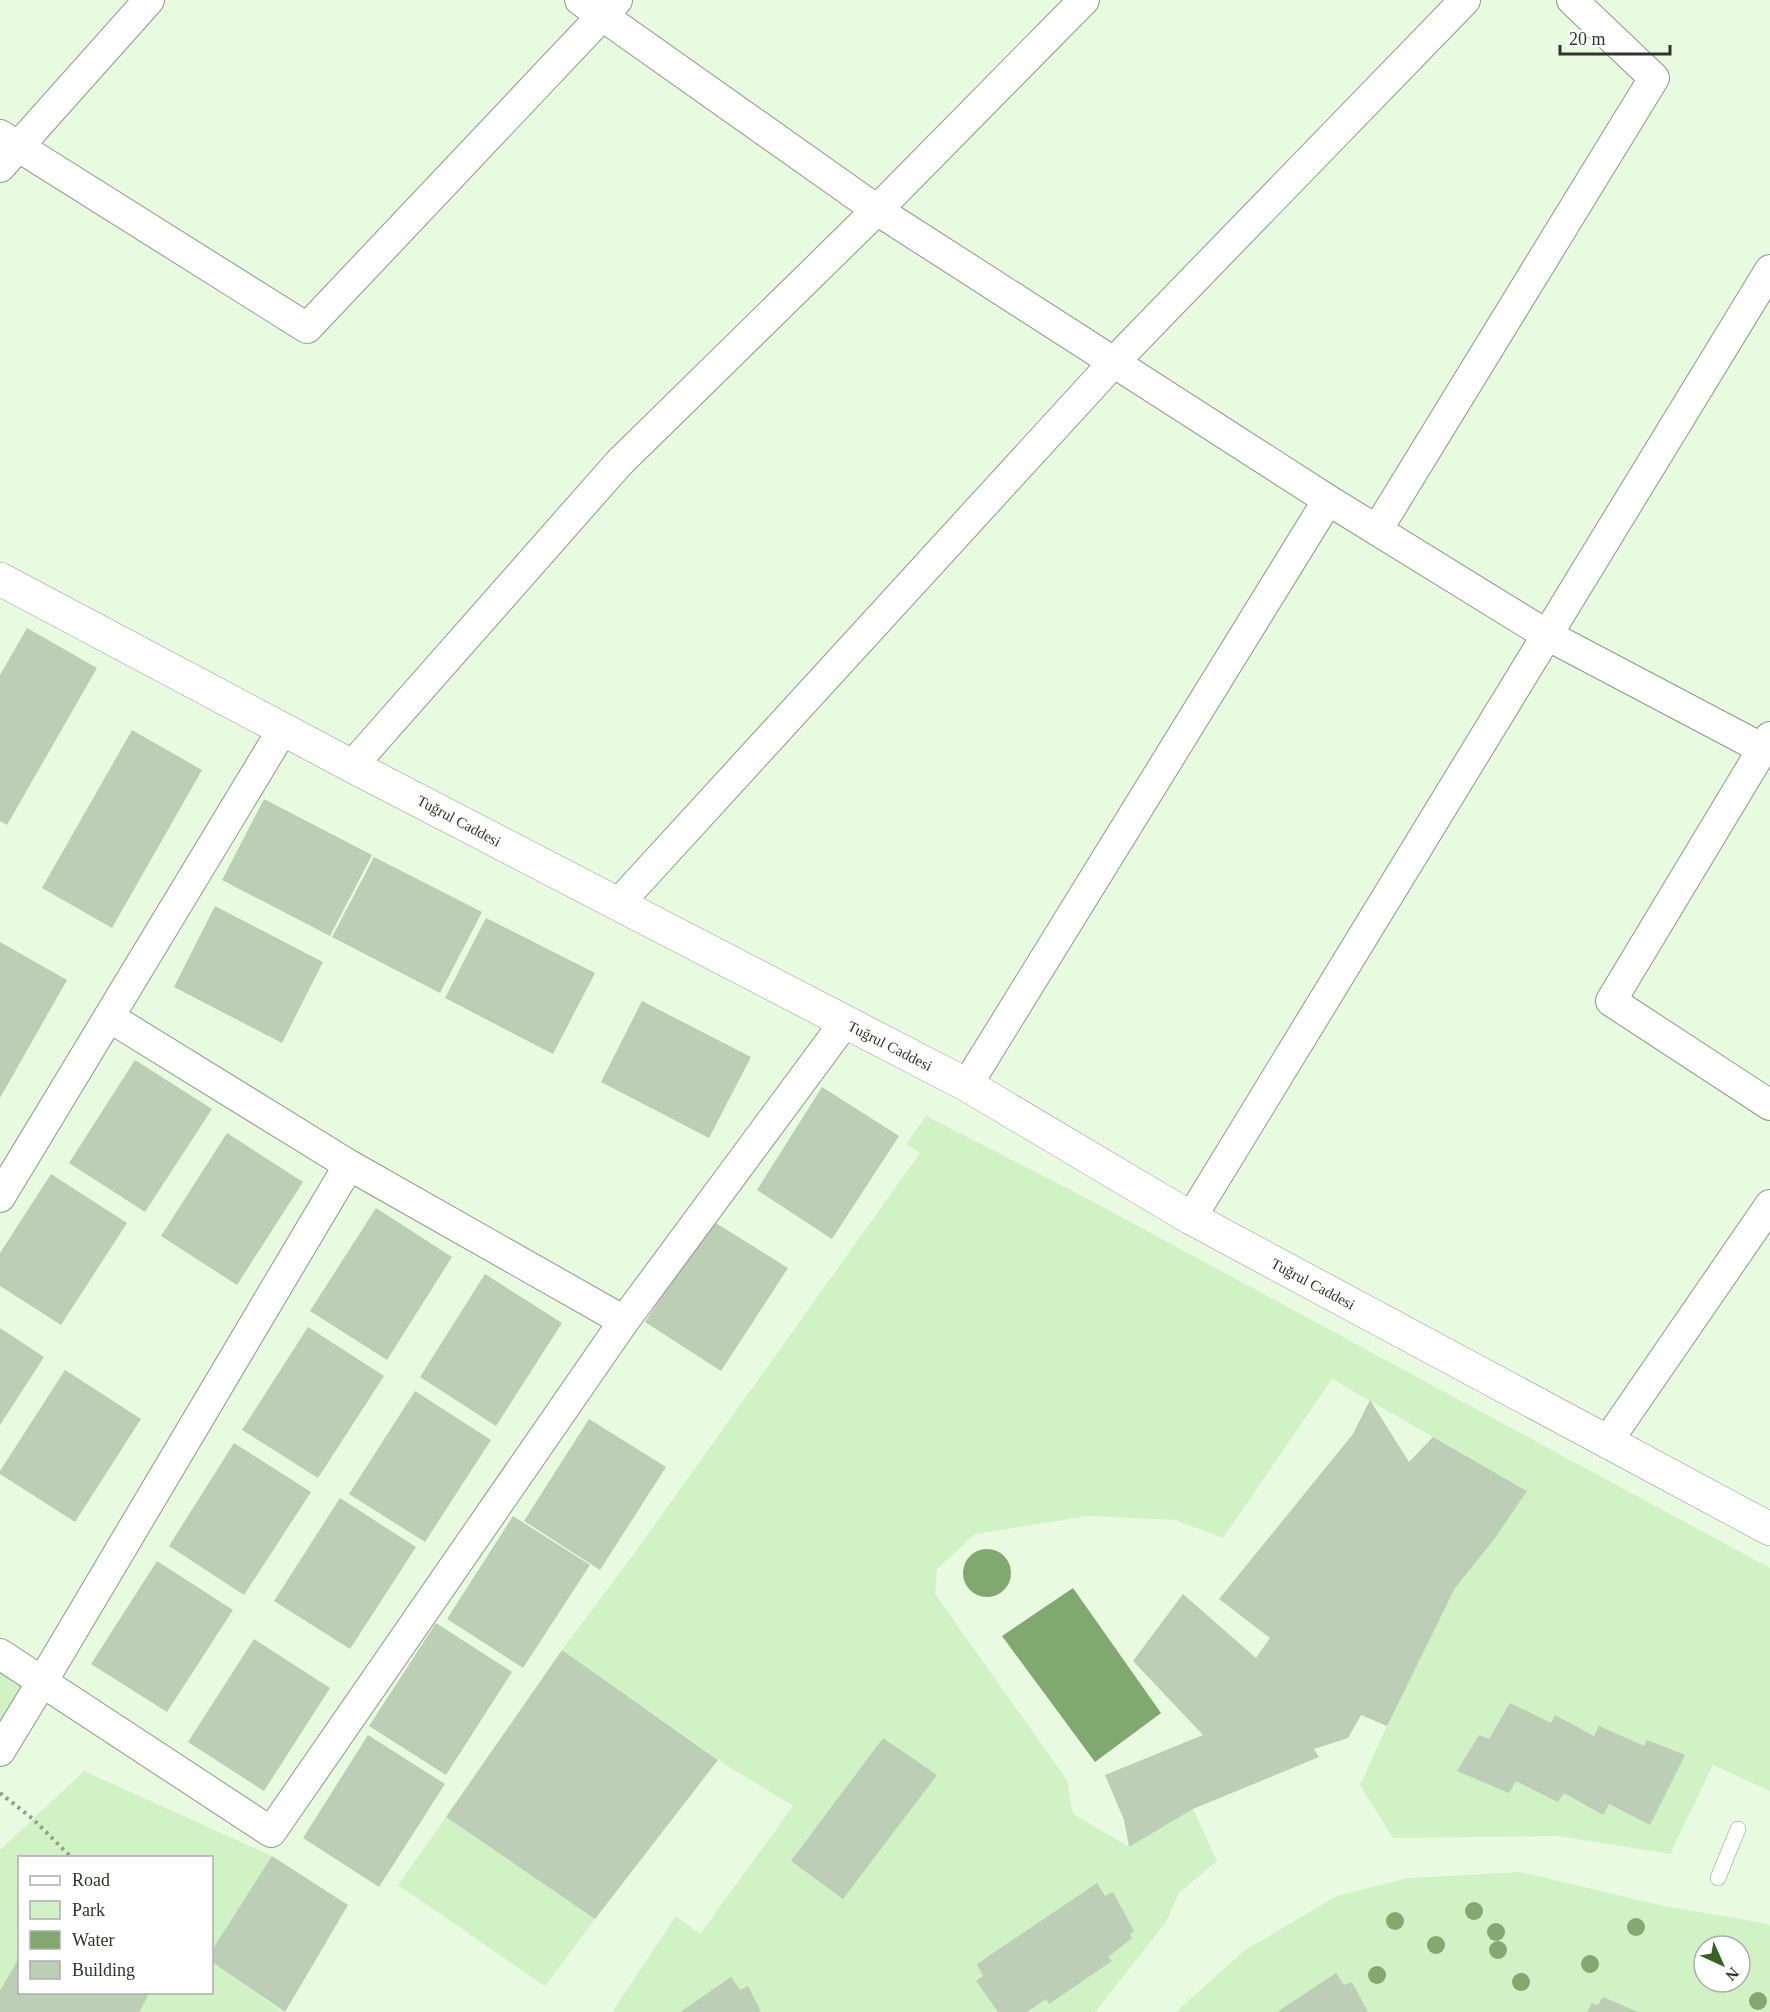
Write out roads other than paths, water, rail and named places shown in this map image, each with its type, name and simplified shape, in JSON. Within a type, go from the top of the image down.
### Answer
[{"type":"main road","name":"Tuğrul Caddesi","points":[[4,589],[284,729],[967,1085],[1191,1218],[1770,1529]]},
{"type":"street","points":[[149,0],[6,149],[307,328],[600,5],[877,210],[1328,500],[1547,635],[1766,743],[1611,1002],[1770,1105]]},
{"type":"street","points":[[352,766],[620,463],[877,210],[1084,0]]},
{"type":"street","points":[[618,904],[1114,362],[1464,0]]},
{"type":"street","points":[[1377,531],[1654,78],[1572,0]]},
{"type":"street","points":[[1191,1218],[1770,270]]},
{"type":"street","points":[[967,1085],[1328,500]]},
{"type":"street","points":[[0,1197],[284,729]]},
{"type":"street","points":[[109,1017],[349,1165],[624,1321]]},
{"type":"street","points":[[0,1654],[271,1832],[624,1321],[845,1023]]},
{"type":"street","points":[[0,1750],[349,1165]]},
{"type":"street","points":[[1607,1442],[1770,1205]]},
{"type":"lane","points":[[1718,1878],[1738,1829]]},
{"type":"water","points":[[987,1549],[1004,1556],[1011,1573],[1004,1590],[987,1597],[970,1590],[963,1573],[970,1556]]},
{"type":"water","points":[[1073,1588],[1161,1713],[1095,1762],[1002,1636]]}]
